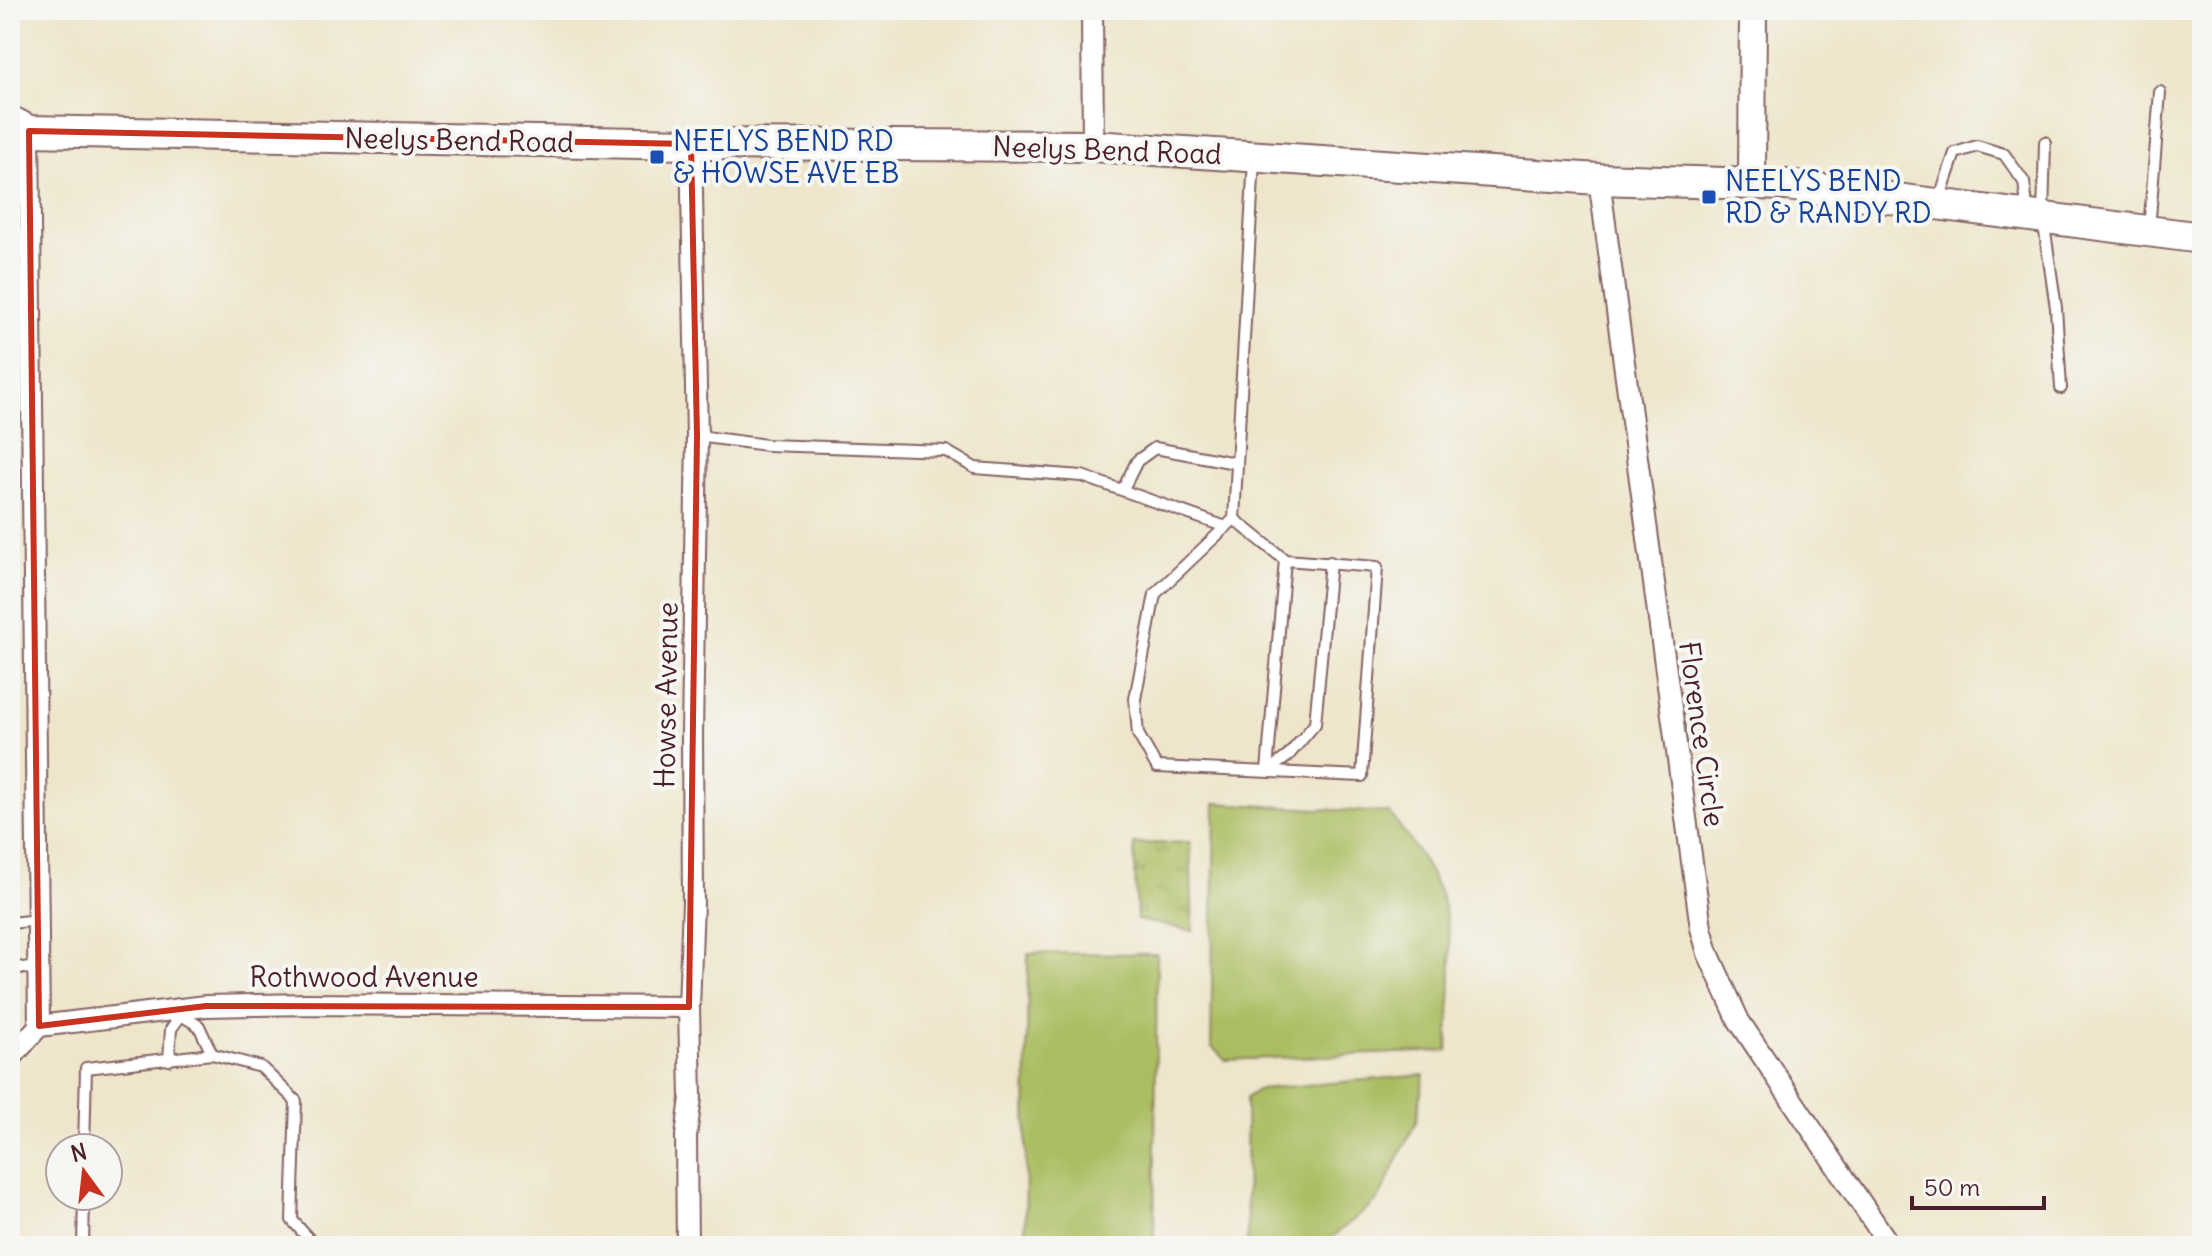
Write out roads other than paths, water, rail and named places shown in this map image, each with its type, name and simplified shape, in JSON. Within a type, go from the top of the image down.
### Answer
[{"type":"main road","name":"Neelys Bend Road","points":[[20,126],[691,144],[1093,146],[1599,179],[1752,182],[2202,238]]},
{"type":"street","points":[[1092,10],[1093,146]]},
{"type":"street","points":[[1752,182],[1753,10]]},
{"type":"street","points":[[16,1052],[39,1026],[20,126]]},
{"type":"street","name":"Howse Avenue","points":[[687,1246],[697,436],[691,144]]},
{"type":"street","name":"Florence Circle","points":[[1599,179],[1696,901],[1708,953],[1739,1021],[1890,1246]]},
{"type":"street","name":"Rothwood Avenue","points":[[39,1026],[180,1011],[307,1004],[689,1007]]},
{"type":"lane","points":[[2149,232],[2160,92]]},
{"type":"lane","points":[[2036,217],[2045,142]]},
{"type":"lane","points":[[1938,204],[1955,153],[1977,146],[2004,154],[2024,182],[2036,217],[2056,308],[2061,388]]},
{"type":"lane","points":[[697,436],[767,445],[946,451],[975,468],[1082,476],[1230,523],[1285,560],[1377,567],[1362,776],[1157,767],[1138,734],[1135,699],[1155,594],[1230,523],[1254,156]]},
{"type":"lane","points":[[1123,489],[1137,461],[1155,448],[1235,463]]},
{"type":"lane","points":[[1267,771],[1285,560]]},
{"type":"lane","points":[[1267,771],[1287,757],[1315,724],[1330,562]]},
{"type":"lane","points":[[10,923],[39,920]]},
{"type":"lane","points":[[10,966],[39,970]]},
{"type":"lane","points":[[169,1060],[171,1029],[180,1011],[199,1026],[212,1054]]},
{"type":"lane","points":[[84,1132],[86,1068],[212,1054],[261,1067],[296,1101],[292,1220],[315,1246]]},
{"type":"lane","points":[[83,1246],[84,1212]]},
{"type":"place","name":"NEELYS BEND RD & HOWSE AVE EB","points":[[657,157]]},
{"type":"place","name":"NEELYS BEND RD & RANDY RD","points":[[1709,197]]}]
